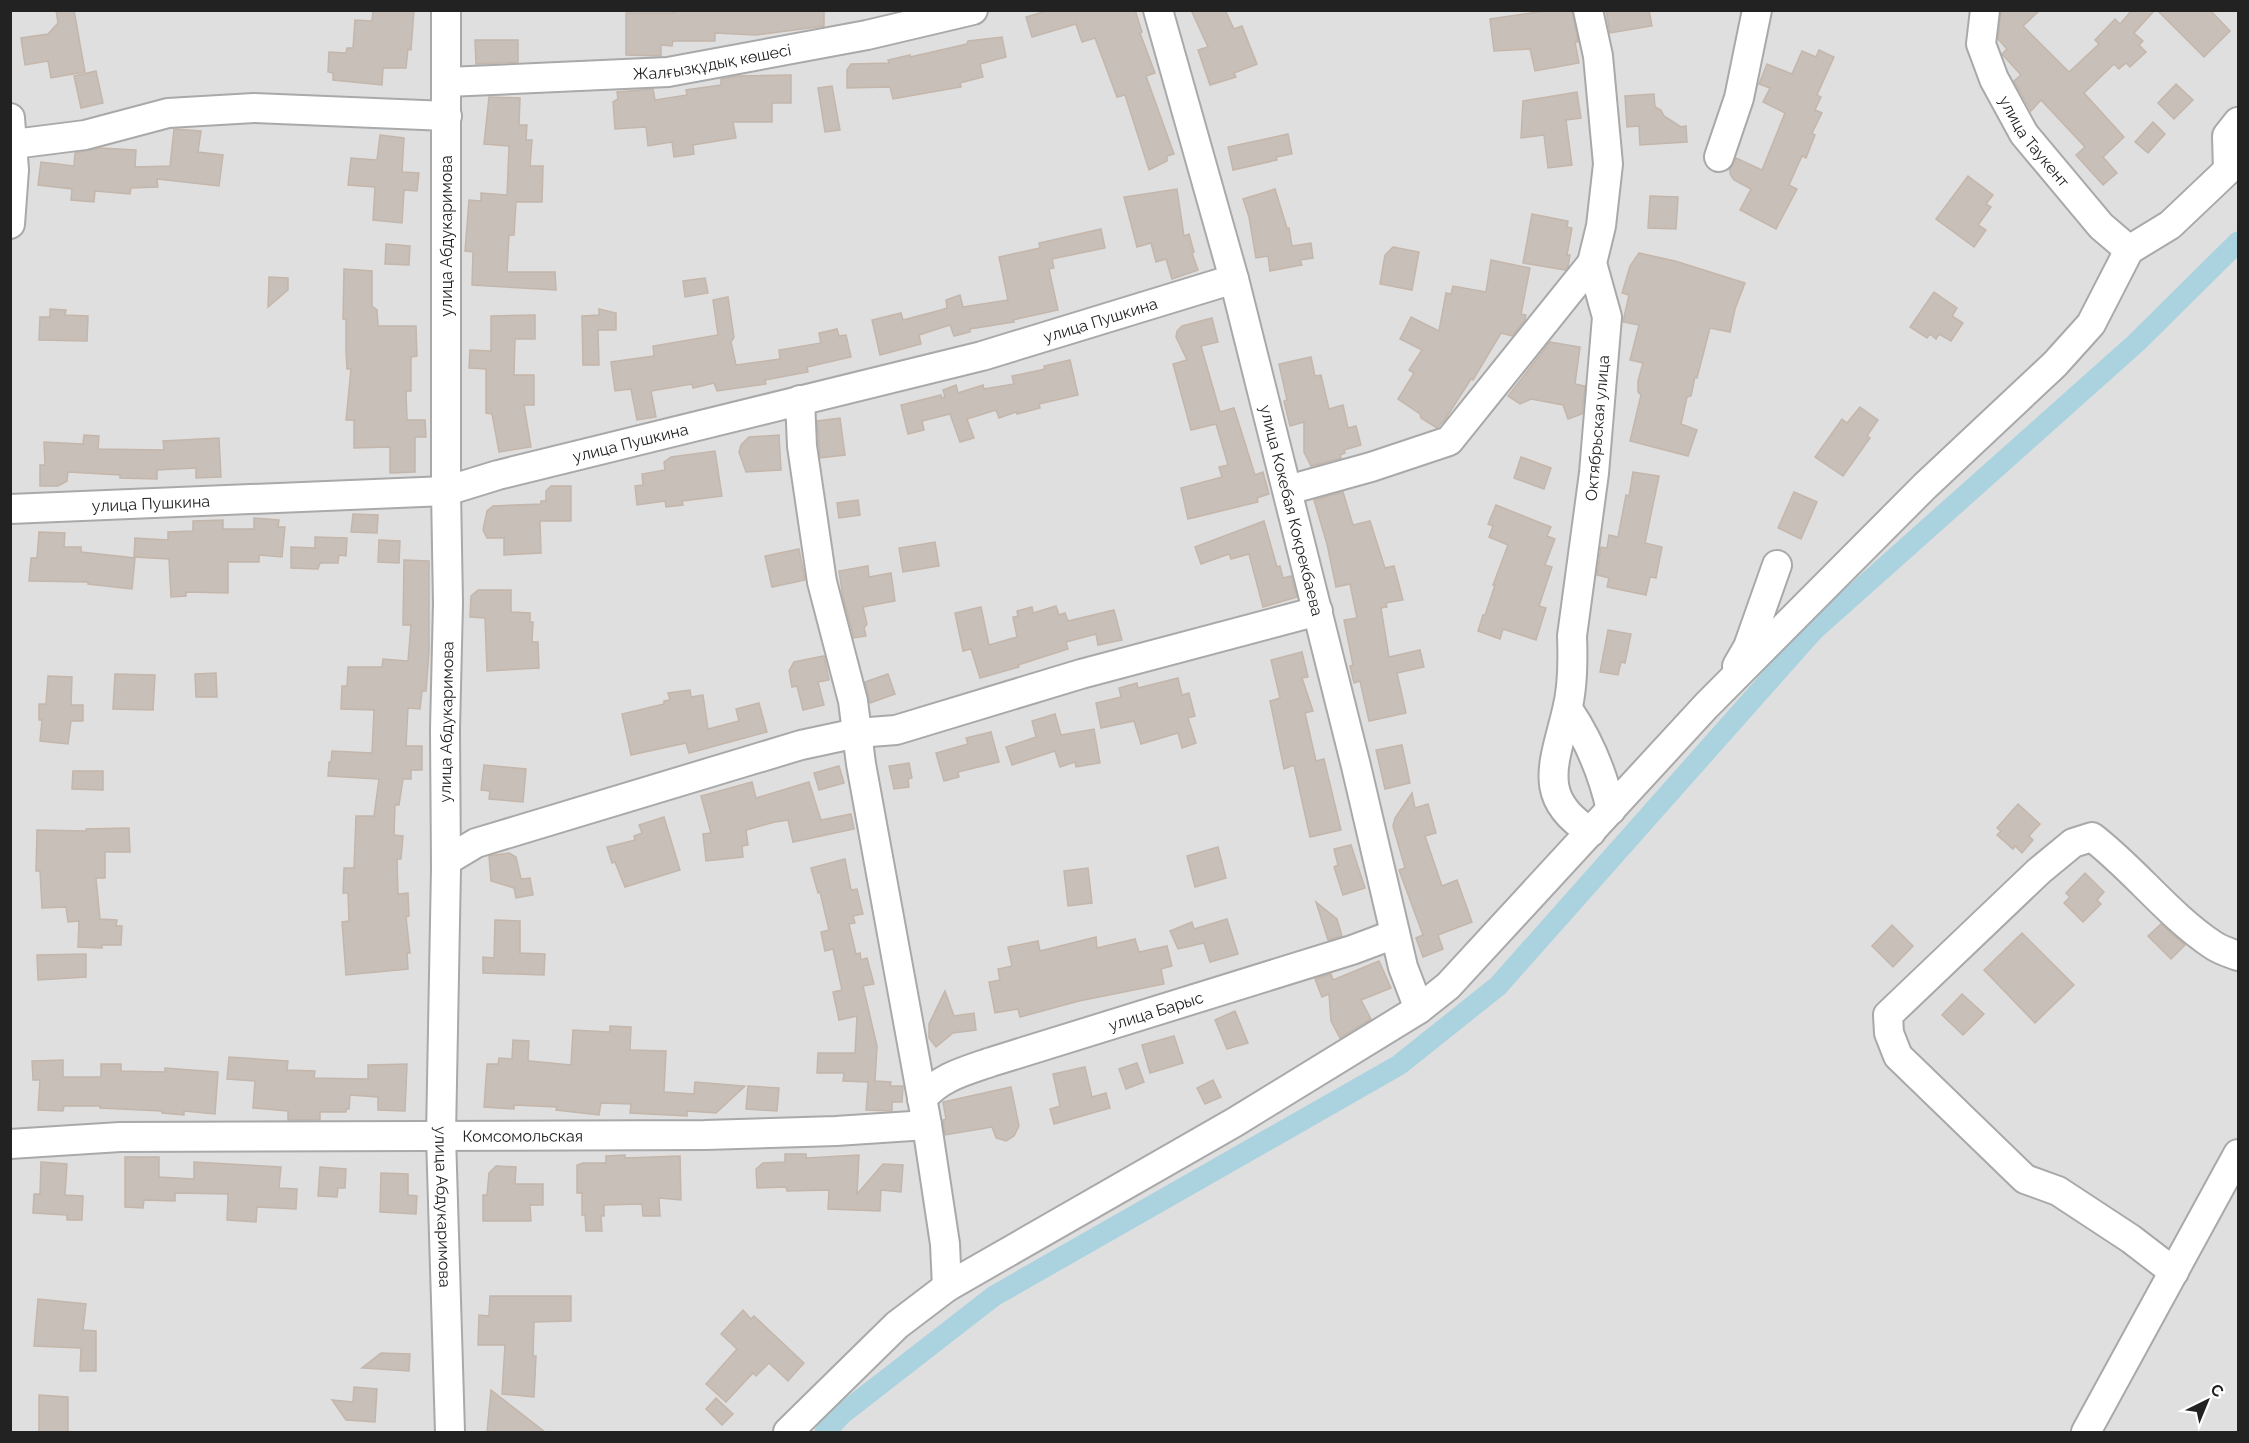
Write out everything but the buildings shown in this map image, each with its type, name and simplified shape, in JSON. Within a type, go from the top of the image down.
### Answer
[{"type":"street","name":"улица Абдукаримова","points":[[446,10],[448,603],[444,729],[446,861],[441,1136],[450,1432]]},
{"type":"street","name":"Жалғызқұдық көшесі","points":[[447,82],[668,72],[867,35],[973,10]]},
{"type":"street","name":"улица Кокебая Кокрекбаева","points":[[1158,10],[1234,279],[1318,611],[1403,967],[1419,1009]]},
{"type":"street","name":"Октябрьская улица","points":[[1588,10],[1598,56],[1608,164],[1601,226],[1592,263],[1607,317],[1594,473],[1572,636],[1573,664],[1568,709],[1553,760],[1554,786],[1561,806],[1574,822],[1591,832]]},
{"type":"street","points":[[1719,157],[1739,98],[1757,10]]},
{"type":"street","name":"улица Таукент","points":[[1984,10],[1981,44],[1994,79],[2024,134],[2101,226],[2129,250]]},
{"type":"street","points":[[10,224],[14,170],[12,131],[85,135],[168,112],[254,108],[447,116]]},
{"type":"street","points":[[788,1432],[897,1325],[947,1287],[1235,1122],[1419,1009],[1448,986],[1728,684],[1933,478],[2055,364],[2091,324],[2129,250],[2170,225],[2233,176],[2227,136],[2238,122]]},
{"type":"street","points":[[1288,490],[1371,467],[1449,441],[1592,263]]},
{"type":"street","name":"улица Пушкина","points":[[10,509],[446,491],[509,473],[982,356],[1234,279]]},
{"type":"street","points":[[800,400],[802,446],[822,582],[853,701],[925,1112],[945,1244],[947,1287]]},
{"type":"street","points":[[1728,684],[1748,647],[1777,565]]},
{"type":"street","points":[[446,861],[476,843],[801,745],[857,733],[896,730],[1081,674],[1318,611]]},
{"type":"street","points":[[1568,709],[1579,725],[1603,776],[1611,810]]},
{"type":"street","points":[[2174,1272],[2132,1239],[2058,1191],[2025,1179],[1898,1056],[1888,1033],[1888,1015],[2039,871],[2073,843],[2092,837],[2114,854],[2180,918],[2214,947],[2238,956]]},
{"type":"street","name":"улица Барыс","points":[[925,1112],[930,1090],[944,1080],[991,1062],[1352,950],[1395,934]]},
{"type":"street","name":"Комсомольская","points":[[10,1144],[120,1137],[705,1135],[836,1131],[925,1112]]},
{"type":"street","points":[[2086,1432],[2238,1154]]},
{"type":"shaded area","points":[[11,11],[2238,11],[2238,1432],[11,1432]]},
{"type":"waterway","points":[[825,1432],[842,1414],[994,1296],[1399,1065],[1498,986],[1813,631],[2136,343],[2238,242]]}]
